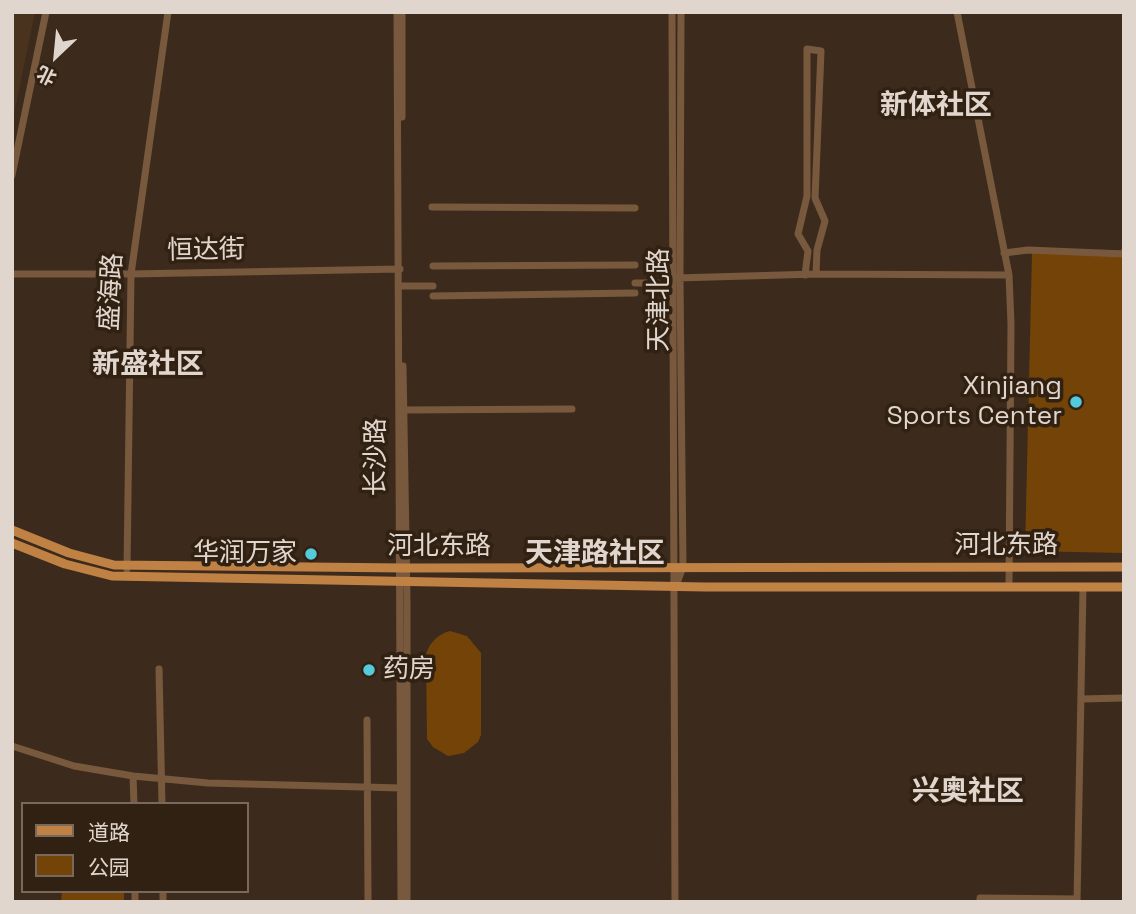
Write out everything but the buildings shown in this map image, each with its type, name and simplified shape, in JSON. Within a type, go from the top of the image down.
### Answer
[{"type":"main road","name":"河北东路","points":[[12,530],[69,553],[114,565],[402,568],[1124,567]]},
{"type":"main road","points":[[12,543],[65,564],[112,576],[676,587],[1124,587]]},
{"type":"street","points":[[12,175],[46,12]]},
{"type":"street","name":"盛海路","points":[[127,576],[131,274],[168,12]]},
{"type":"street","name":"长沙路","points":[[400,12],[399,269],[407,902]]},
{"type":"street","name":"天津北路","points":[[672,12],[678,567],[675,902]]},
{"type":"street","name":"天津北路","points":[[675,280],[681,12]]},
{"type":"street","points":[[957,12],[1009,275],[1009,587]]},
{"type":"street","points":[[805,275],[808,251],[798,234],[807,196],[807,49],[821,51],[815,198],[825,221],[817,250],[816,274]]},
{"type":"street","points":[[432,207],[635,208]]},
{"type":"street","points":[[1004,253],[1028,250],[1124,254]]},
{"type":"street","points":[[433,266],[635,265]]},
{"type":"street","name":"恒达街","points":[[12,274],[399,269]]},
{"type":"street","name":"长沙路","points":[[399,269],[404,410],[402,568]]},
{"type":"street","points":[[635,283],[816,274],[1009,275]]},
{"type":"street","points":[[401,286],[433,286]]},
{"type":"street","points":[[433,296],[635,293]]},
{"type":"street","points":[[404,410],[572,409]]},
{"type":"street","name":"长沙路","points":[[401,902],[403,582]]},
{"type":"street","points":[[980,902],[980,898],[1077,900],[1083,587]]},
{"type":"street","points":[[159,669],[162,802]]},
{"type":"street","points":[[1081,699],[1124,698]]},
{"type":"street","points":[[367,720],[368,901]]},
{"type":"street","points":[[12,746],[74,766],[133,776],[220,783],[401,788]]},
{"type":"street","points":[[133,776],[134,802]]},
{"type":"shaded area","points":[[12,12],[35,12],[12,124]]},
{"type":"green space","name":"Xinjiang Sports Center","points":[[1124,242],[1124,553],[1025,551],[1032,253],[1121,250]]},
{"type":"green space","points":[[450,631],[467,636],[481,653],[481,735],[478,742],[464,753],[448,756],[433,747],[427,739],[426,654],[435,639]]},
{"type":"green space","points":[[62,893],[124,893],[124,902],[61,902]]},
{"type":"place","name":"Xinjiang Sports Center","points":[[1076,402]]},
{"type":"place","name":"华润万家","points":[[311,554]]},
{"type":"place","name":"药房","points":[[369,670]]},
{"type":"district","name":"新体社区","points":[[936,106]]},
{"type":"district","name":"新盛社区","points":[[148,365]]},
{"type":"district","name":"天津路社区","points":[[595,554]]},
{"type":"district","name":"兴奥社区","points":[[968,792]]}]
